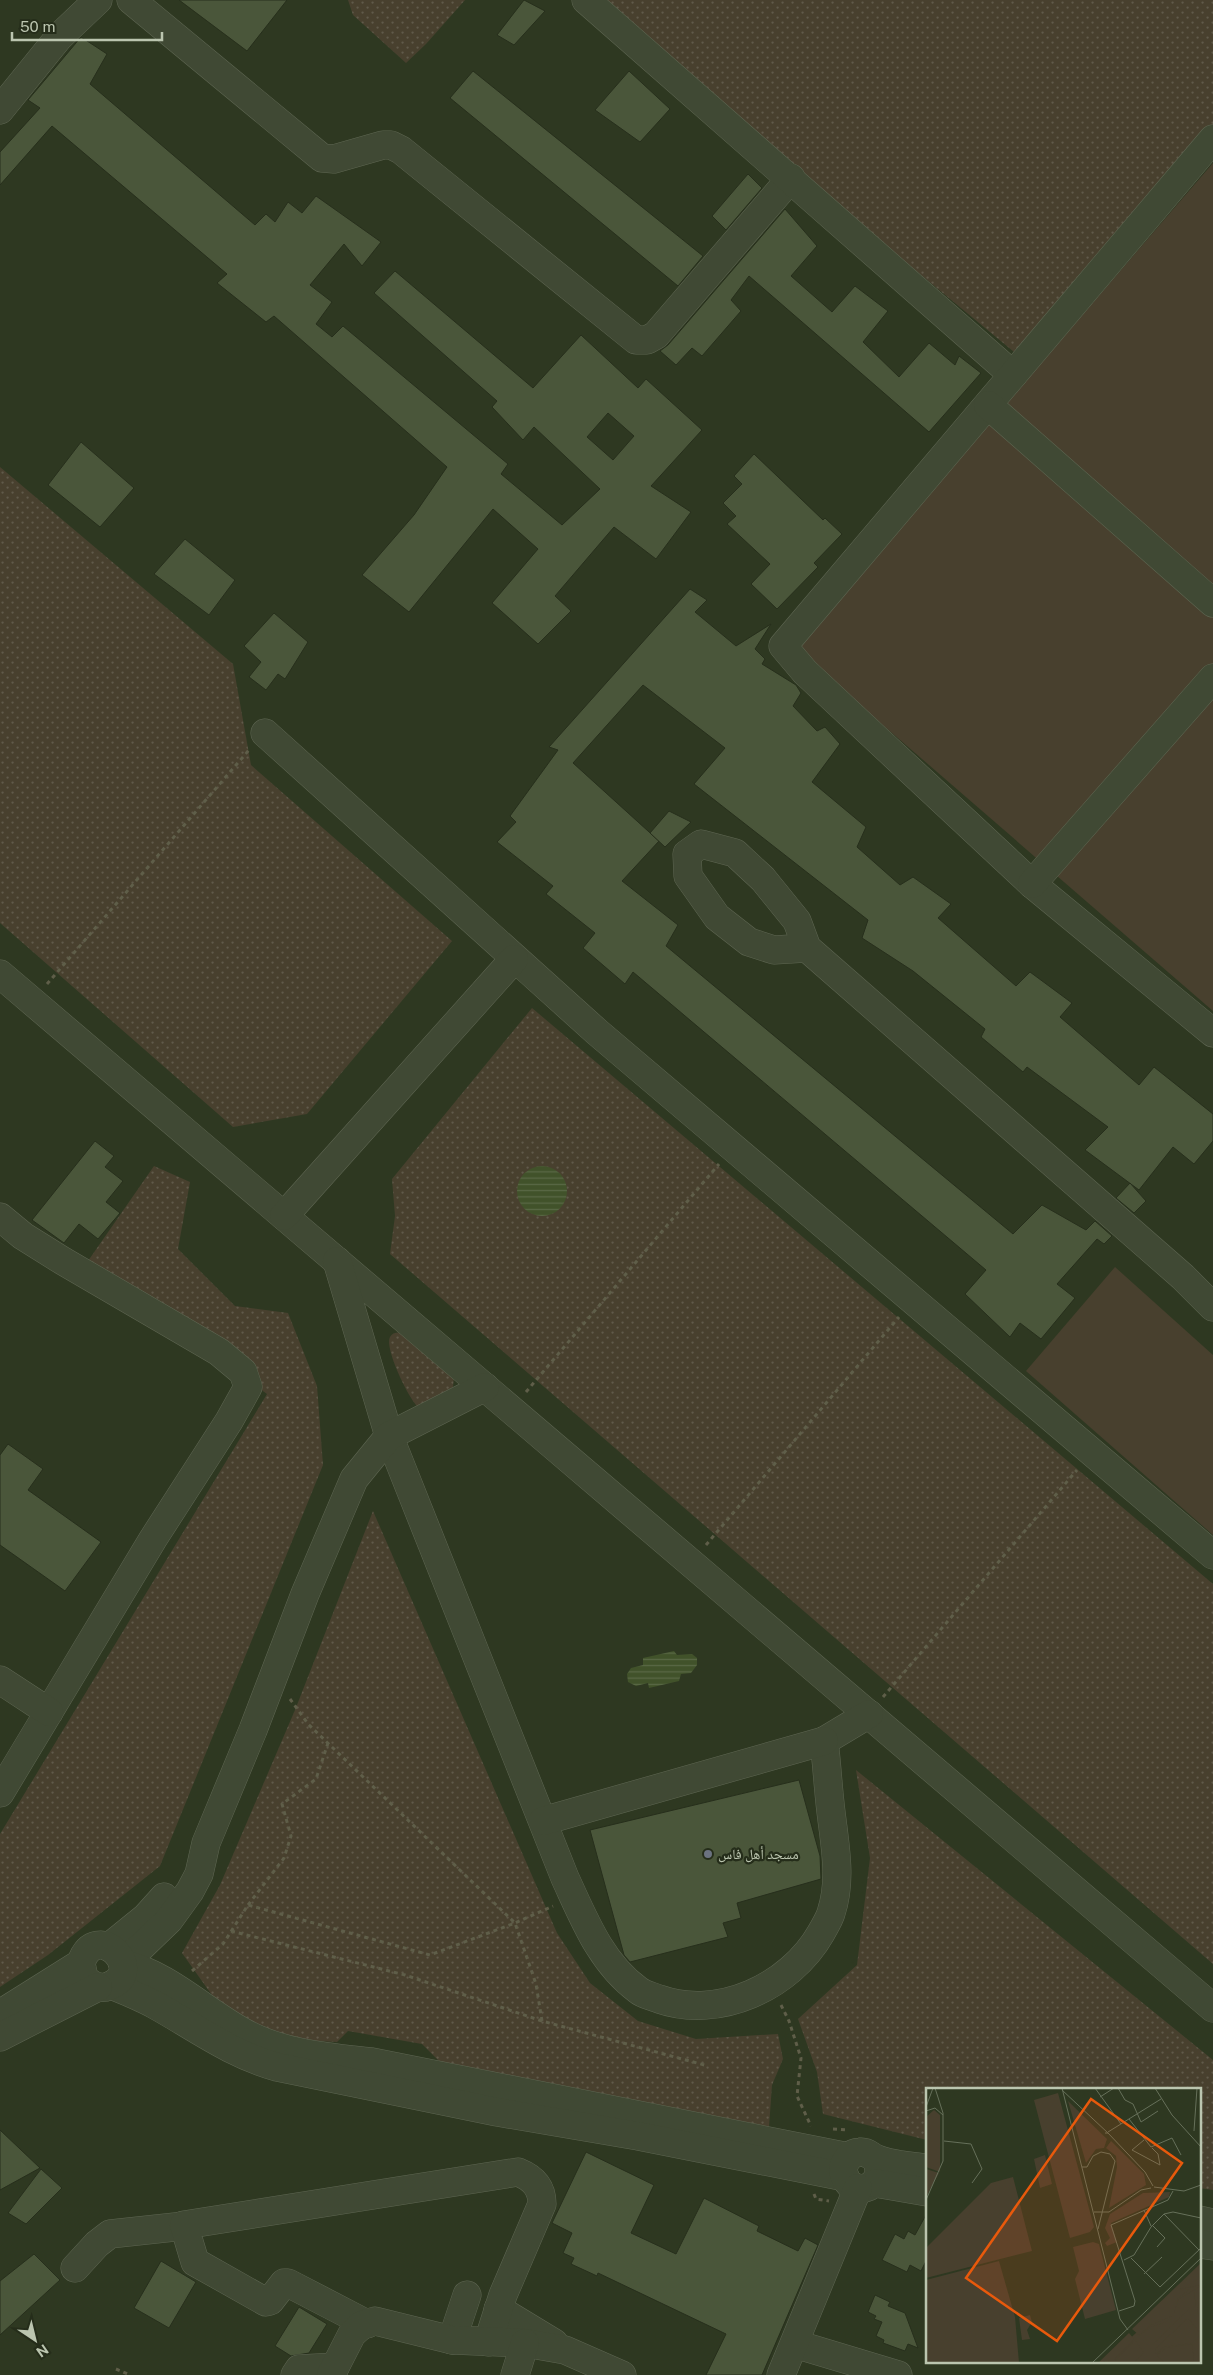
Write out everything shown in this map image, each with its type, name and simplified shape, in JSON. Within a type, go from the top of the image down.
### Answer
[{"type":"street","points":[[0,110],[59,37],[98,0]]},
{"type":"street","points":[[131,0],[322,158],[334,159],[391,144],[401,150],[636,340],[647,340],[656,335],[791,178]]},
{"type":"street","points":[[586,0],[791,178],[1013,375]]},
{"type":"street","points":[[1213,139],[783,646],[805,672],[1032,884],[1213,1033]]},
{"type":"street","points":[[988,405],[1213,603]]},
{"type":"street","points":[[1032,884],[1104,805],[1213,678]]},
{"type":"street","points":[[265,732],[514,958],[732,1149],[1213,1555]]},
{"type":"street","points":[[807,948],[774,950],[749,942],[717,917],[688,876],[687,854],[701,844],[735,853],[763,879],[797,921],[807,948],[1183,1277],[1213,1307]]},
{"type":"street","points":[[284,1216],[514,958]]},
{"type":"street","points":[[0,974],[1213,2008]]},
{"type":"street","points":[[0,1217],[23,1236],[63,1261],[219,1352],[242,1372],[248,1387],[229,1421],[153,1539],[0,1793]]},
{"type":"street","points":[[337,1261],[389,1436],[574,1896],[590,1931],[615,1971],[640,1992],[674,2004],[699,2006],[738,1999],[770,1985],[793,1968],[816,1941],[831,1914],[839,1878],[824,1741]]},
{"type":"street","points":[[0,2037],[113,1969],[146,1917],[206,1843],[253,1730],[305,1594],[354,1480],[389,1436],[485,1387]]},
{"type":"street","points":[[0,1680],[49,1712]]},
{"type":"street","points":[[543,1821],[824,1741],[868,1714]]},
{"type":"street","points":[[0,2014],[81,1963],[88,1950],[102,1945],[113,1969],[156,2006],[230,2050],[253,2060],[277,2067],[487,2110],[638,2136],[860,2166],[926,2168]]},
{"type":"street","points":[[113,1969],[144,1971],[172,1986],[242,2031],[272,2046],[316,2056],[372,2062],[860,2166],[926,2192]]},
{"type":"street","points":[[781,2375],[795,2344],[860,2166]]},
{"type":"street","points":[[75,2268],[97,2244],[110,2234],[184,2226],[444,2182],[518,2172],[536,2182],[542,2193],[542,2204],[498,2309],[488,2342]]},
{"type":"street","points":[[1200,2220],[1213,2223]]},
{"type":"street","points":[[184,2226],[195,2262],[266,2302],[270,2301],[279,2286],[288,2283],[367,2324]]},
{"type":"street","points":[[1200,2244],[1213,2246]]},
{"type":"street","points":[[452,2340],[467,2295]]},
{"type":"street","points":[[498,2309],[565,2350],[622,2375]]},
{"type":"street","points":[[295,2375],[299,2369],[333,2371],[352,2334],[362,2325],[376,2321],[395,2324],[452,2340],[525,2343],[565,2350]]},
{"type":"street","points":[[515,2375],[525,2343]]},
{"type":"street","points":[[795,2344],[898,2375]]},
{"type":"path","points":[[32,1001],[265,732]]},
{"type":"path","points":[[511,1410],[732,1149]]},
{"type":"path","points":[[690,1562],[724,1525],[912,1301]]},
{"type":"path","points":[[868,1714],[1075,1472],[1090,1451]]},
{"type":"path","points":[[285,1692],[308,1724],[515,1923],[536,1984],[542,2021]]},
{"type":"path","points":[[172,1986],[223,1944],[248,1905],[284,1858],[291,1836],[282,1804],[316,1779],[328,1743]]},
{"type":"path","points":[[248,1905],[430,1955],[515,1923],[574,1896]]},
{"type":"path","points":[[231,1931],[405,1975],[542,2021],[708,2066]]},
{"type":"path","points":[[828,2130],[836,2128],[860,2166]]},
{"type":"path","points":[[116,2369],[130,2375]]},
{"type":"shaded area","points":[[348,0],[465,0],[426,44],[406,63],[353,15]]},
{"type":"shaded area","points":[[589,0],[1213,0],[1213,128],[1020,357]]},
{"type":"shaded area","points":[[1213,163],[1213,1011],[795,649]]},
{"type":"shaded area","points":[[0,467],[233,664],[251,765],[452,941],[307,1114],[233,1127],[0,923]]},
{"type":"shaded area","points":[[532,1008],[1213,1584],[1213,1964],[390,1254],[395,1216],[392,1179]]},
{"type":"shaded area","points":[[154,1166],[190,1182],[178,1249],[235,1306],[288,1313],[317,1386],[323,1465],[160,1866],[48,1955],[0,1987],[0,1834],[267,1394],[88,1261]]},
{"type":"shaded area","points":[[537,1166],[547,1166],[560,1173],[567,1186],[567,1196],[560,1209],[547,1216],[537,1216],[528,1212],[521,1205],[517,1196],[517,1186],[521,1177],[528,1170]]},
{"type":"shaded area","points":[[1115,1267],[1213,1355],[1213,1535],[1026,1371]]},
{"type":"shaded area","points":[[401,1332],[454,1377],[453,1387],[420,1409],[410,1396],[399,1375],[391,1352],[390,1337],[394,1333]]},
{"type":"shaded area","points":[[373,1511],[557,1933],[590,1983],[638,2021],[696,2039],[778,2034],[783,2059],[772,2085],[769,2127],[446,2068],[422,2044],[348,2031],[337,2042],[276,2039],[214,1998],[182,1953],[220,1885],[295,1710]]},
{"type":"shaded area","points":[[674,1651],[677,1655],[692,1654],[697,1658],[697,1665],[691,1673],[681,1674],[679,1681],[649,1688],[648,1683],[636,1686],[628,1682],[627,1674],[631,1668],[643,1665],[643,1658]]},
{"type":"shaded area","points":[[856,1770],[1213,2060],[1213,2190],[1200,2188],[1200,2088],[926,2088],[926,2140],[823,2114],[817,2072],[798,2019],[857,1965],[870,1858]]},
{"type":"building","points":[[179,0],[287,0],[247,51]]},
{"type":"building","points":[[524,0],[545,11],[514,45],[497,35]]},
{"type":"building","points":[[81,37],[107,54],[90,84],[255,225],[266,214],[275,222],[288,202],[302,213],[316,196],[381,242],[362,266],[344,244],[310,285],[332,302],[316,324],[332,337],[343,326],[508,464],[501,474],[562,525],[600,489],[534,427],[523,440],[492,407],[497,401],[374,293],[395,271],[533,388],[581,335],[638,388],[646,379],[702,430],[651,486],[691,512],[656,559],[614,527],[555,596],[571,611],[538,644],[492,603],[538,549],[493,509],[409,612],[362,575],[414,515],[447,467],[274,316],[266,322],[217,283],[227,274],[52,126],[0,185],[0,152],[40,108],[28,100]],"holes":[[[608,413],[634,436],[613,460],[587,437]]]},
{"type":"building","points":[[473,71],[703,256],[678,286],[450,98]]},
{"type":"building","points":[[629,71],[670,109],[640,142],[595,110]]},
{"type":"building","points":[[748,174],[762,188],[726,230],[712,216]]},
{"type":"building","points":[[785,209],[817,246],[791,276],[832,312],[855,286],[888,311],[863,342],[899,377],[929,343],[955,365],[959,356],[981,373],[929,432],[749,276],[731,300],[741,311],[702,356],[692,348],[676,365],[660,351],[668,345]]},
{"type":"building","points":[[81,442],[134,488],[100,527],[48,485]]},
{"type":"building","points":[[754,454],[823,520],[825,518],[842,534],[814,563],[818,567],[777,609],[751,584],[770,564],[727,524],[736,516],[723,503],[742,484],[734,476]]},
{"type":"building","points":[[185,539],[235,580],[209,615],[154,574]]},
{"type":"building","points":[[690,589],[707,600],[695,612],[736,646],[771,624],[755,649],[765,659],[762,664],[796,685],[801,693],[793,706],[817,731],[825,727],[840,744],[812,782],[866,827],[857,847],[900,885],[913,877],[951,904],[938,918],[1016,986],[1030,972],[1072,1003],[1060,1017],[1139,1085],[1154,1067],[1213,1114],[1213,1141],[1194,1164],[1173,1147],[1139,1190],[1085,1150],[1108,1127],[1027,1067],[1023,1072],[981,1037],[985,1029],[913,971],[862,938],[868,920],[694,784],[725,748],[643,685],[573,763],[659,841],[622,881],[678,925],[666,946],[1013,1234],[1042,1205],[1086,1230],[1095,1221],[1112,1236],[1104,1244],[1097,1239],[1057,1284],[1075,1298],[1041,1339],[1020,1323],[1010,1337],[965,1294],[986,1270],[633,972],[625,984],[583,948],[595,933],[546,894],[553,886],[497,842],[516,822],[510,816],[558,750],[549,747]]},
{"type":"building","points":[[274,613],[308,642],[285,679],[278,674],[266,690],[249,677],[261,662],[244,646]]},
{"type":"building","points":[[669,811],[691,822],[665,847],[650,833]]},
{"type":"building","points":[[95,1141],[114,1156],[105,1167],[123,1181],[106,1202],[120,1213],[98,1239],[79,1224],[64,1243],[32,1220]]},
{"type":"building","points":[[1130,1183],[1146,1201],[1134,1213],[1116,1198]]},
{"type":"building","points":[[8,1444],[43,1469],[28,1490],[101,1542],[65,1591],[0,1545],[0,1455]]},
{"type":"building","name":"مسجد أهل فاس","points":[[799,1780],[820,1856],[821,1879],[737,1903],[741,1918],[723,1923],[728,1937],[630,1962],[624,1955],[590,1830]]},
{"type":"building","points":[[0,2130],[40,2168],[0,2190]]},
{"type":"building","points":[[586,2152],[654,2185],[631,2233],[676,2254],[704,2198],[759,2226],[757,2231],[798,2251],[805,2238],[818,2245],[762,2375],[706,2375],[726,2334],[598,2273],[597,2276],[571,2264],[574,2258],[563,2253],[572,2233],[552,2223]]},
{"type":"building","points":[[41,2169],[62,2188],[26,2224],[8,2213]]},
{"type":"building","points":[[926,2215],[926,2261],[921,2271],[910,2265],[907,2272],[882,2260],[895,2234],[904,2239],[908,2231],[915,2235]]},
{"type":"building","points":[[34,2254],[60,2280],[0,2335],[0,2281]]},
{"type":"building","points":[[161,2261],[196,2282],[169,2328],[134,2308]]},
{"type":"building","points":[[875,2295],[890,2302],[888,2306],[905,2313],[918,2348],[908,2344],[905,2351],[883,2343],[884,2340],[876,2336],[882,2322],[874,2319],[876,2316],[868,2312]]},
{"type":"building","points":[[299,2307],[327,2324],[309,2353],[291,2356],[275,2346]]},
{"type":"place","name":"مسجد أهل فاس","points":[[708,1854]]}]
